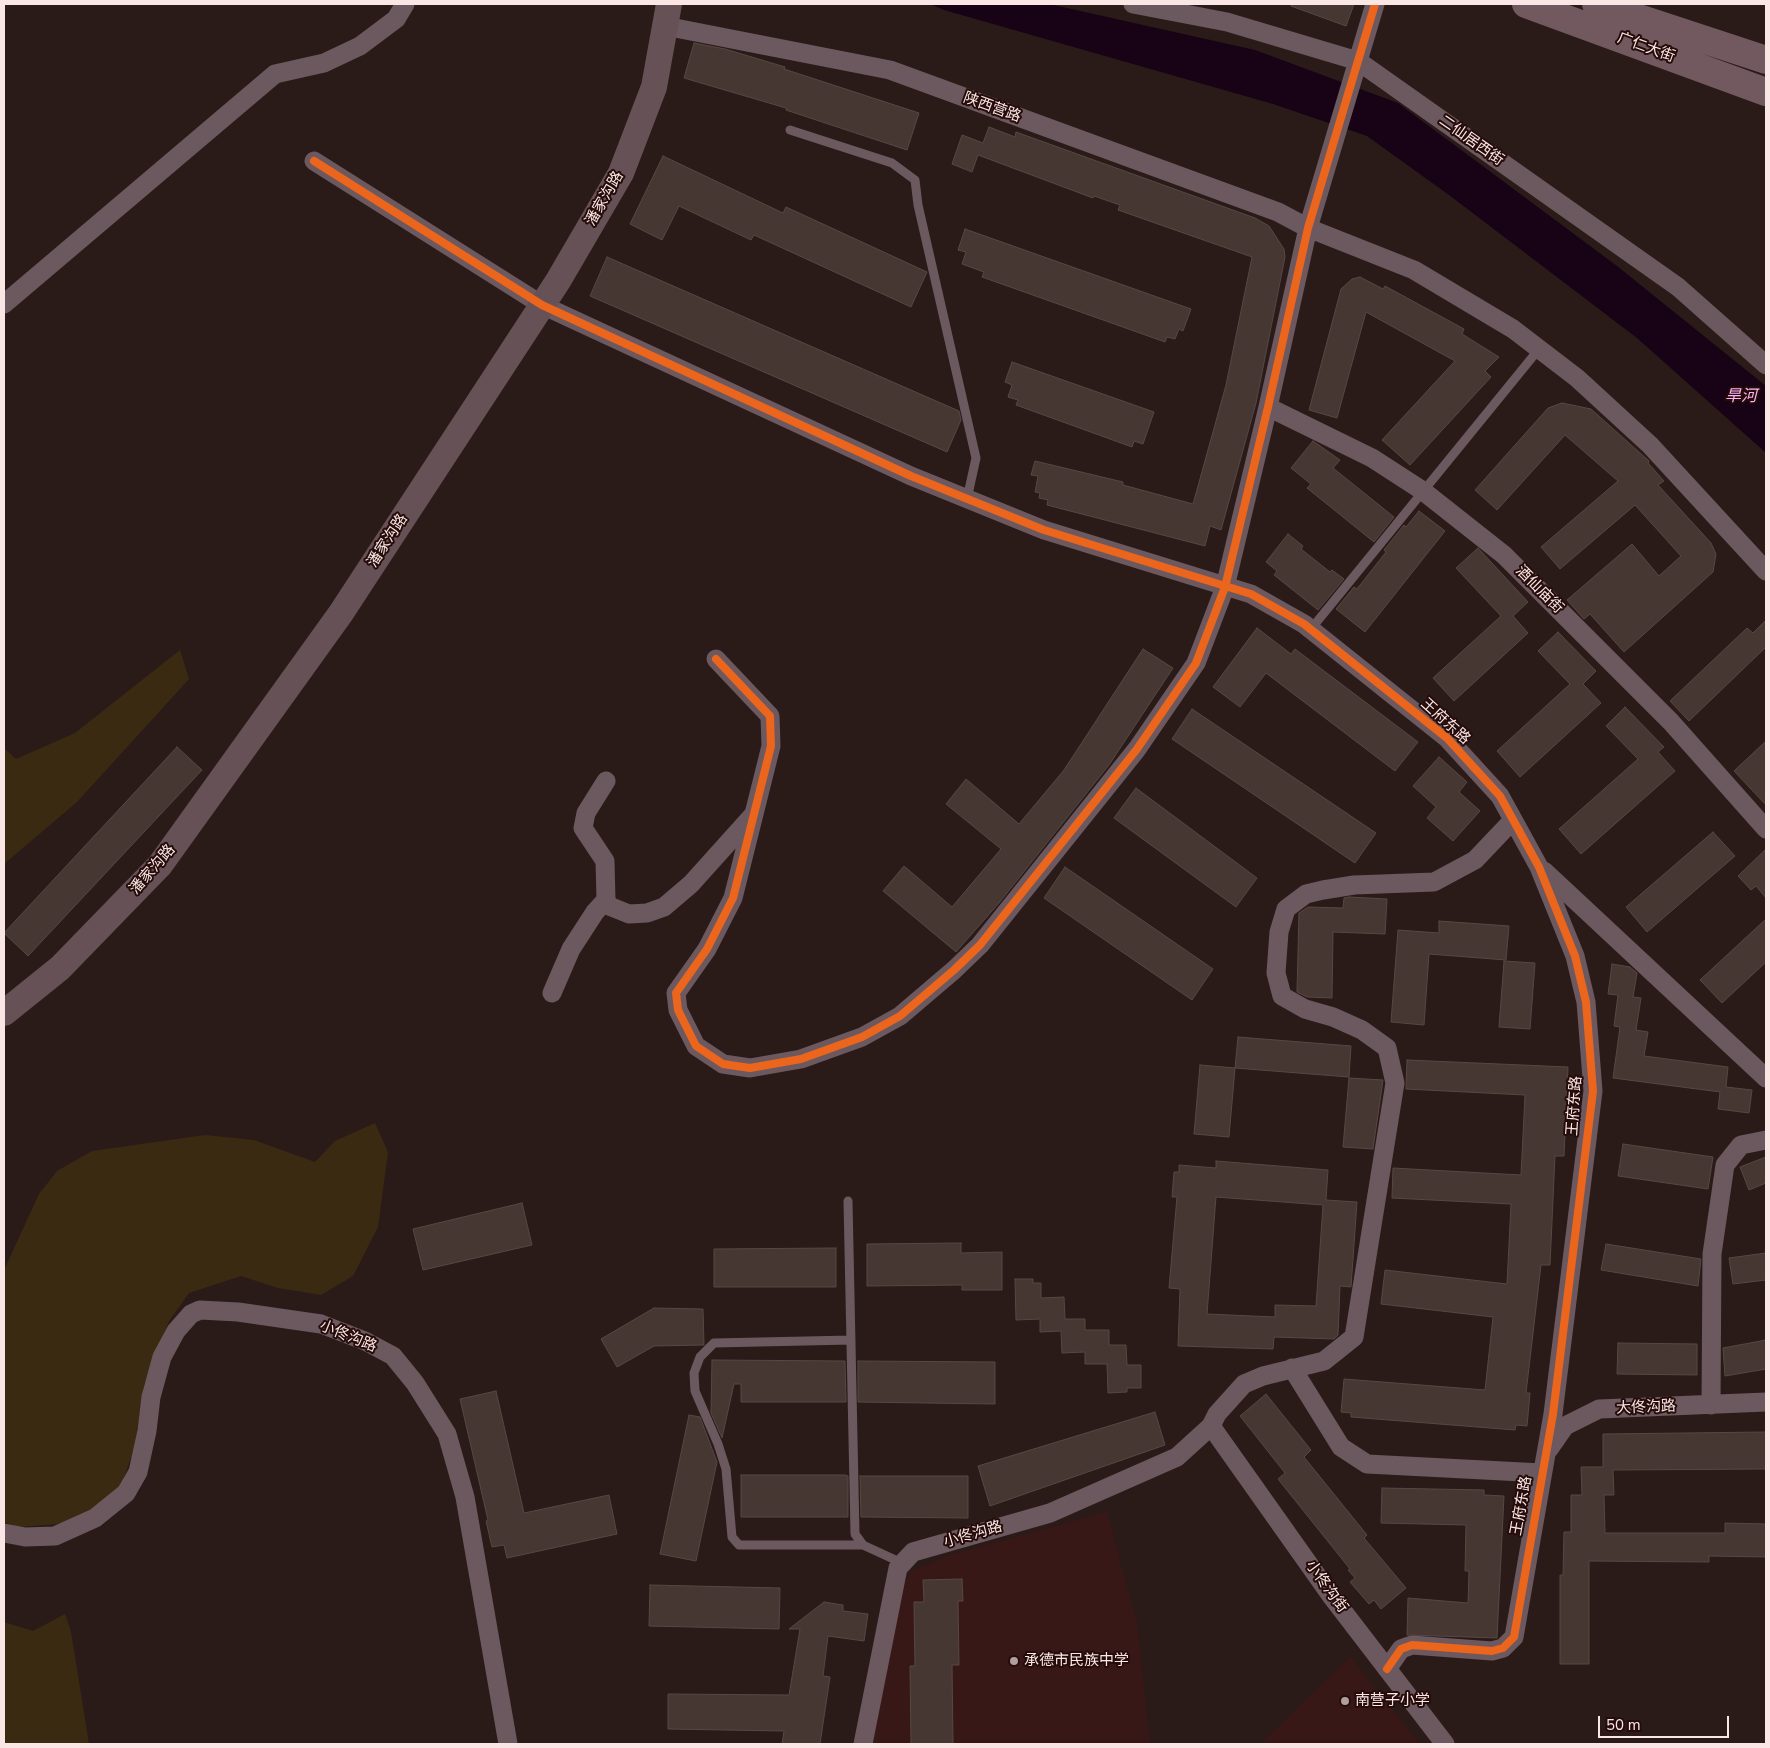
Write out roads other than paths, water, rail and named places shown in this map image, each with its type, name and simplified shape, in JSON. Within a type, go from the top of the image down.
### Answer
[{"type":"main road","name":"广仁大街","points":[[1526,4],[1766,92]]},
{"type":"main road","name":"广仁大街","points":[[1596,4],[1766,60]]},
{"type":"street","points":[[4,304],[275,74],[324,63],[360,46],[396,19],[404,4]]},
{"type":"street","name":"二仙居西街","points":[[1133,4],[1227,22],[1355,69],[1678,286],[1766,365]]},
{"type":"street","points":[[716,659],[770,716],[771,746],[756,812],[732,898],[707,948],[676,993],[678,1010],[696,1046],[723,1064],[750,1068],[801,1059],[862,1037],[900,1016],[954,970],[980,945],[1138,748],[1196,663],[1224,587],[1268,407],[1308,228],[1375,4]]},
{"type":"street","name":"陕西营路","points":[[667,15],[890,70],[1278,212],[1308,228],[1414,270],[1513,329],[1577,378],[1650,445],[1766,571]]},
{"type":"street","name":"潘家沟路","points":[[4,1013],[60,968],[160,865],[341,613],[542,305],[621,173],[654,87],[667,15]]},
{"type":"street","name":"王府东路","points":[[314,161],[542,305],[911,476],[1044,530],[1182,571],[1224,587],[1251,594],[1311,629],[1447,738],[1500,796],[1539,867],[1575,956],[1586,1002],[1593,1091],[1553,1414],[1514,1637],[1503,1648],[1492,1651],[1412,1645],[1401,1649],[1387,1668]]},
{"type":"street","name":"酒仙庙街","points":[[1268,407],[1372,458],[1423,491],[1511,562],[1672,722],[1766,829]]},
{"type":"street","points":[[552,993],[571,949],[595,912],[606,900],[608,878],[605,861],[583,828],[586,813],[606,782]]},
{"type":"street","points":[[606,900],[610,906],[629,914],[647,913],[664,906],[691,884],[756,812]]},
{"type":"street","name":"小佟沟路","points":[[902,1563],[913,1552],[1050,1514],[1177,1458],[1211,1426],[1217,1414],[1244,1384],[1262,1376],[1324,1361],[1354,1337],[1395,1083],[1387,1048],[1362,1030],[1333,1017],[1304,1010],[1282,996],[1276,973],[1279,932],[1286,909],[1306,894],[1323,890],[1354,885],[1434,882],[1475,860],[1513,820]]},
{"type":"street","points":[[1539,867],[1766,1078]]},
{"type":"street","points":[[1711,1405],[1712,1254],[1725,1165],[1741,1145],[1766,1140]]},
{"type":"street","name":"小佟沟路","points":[[4,1533],[25,1537],[55,1536],[95,1518],[126,1493],[138,1472],[147,1431],[151,1397],[162,1357],[176,1331],[191,1314],[200,1310],[238,1312],[321,1324],[365,1341],[392,1356],[415,1384],[447,1434],[465,1497],[508,1744]]},
{"type":"street","points":[[1292,1368],[1341,1447],[1367,1464],[1542,1473]]},
{"type":"street","name":"大佟沟路","points":[[1545,1454],[1565,1426],[1599,1409],[1766,1402]]},
{"type":"street","name":"小佟沟街","points":[[1211,1426],[1332,1597],[1445,1744]]},
{"type":"street","points":[[863,1744],[892,1593],[898,1568],[902,1563]]},
{"type":"lane","points":[[790,130],[892,163],[915,180],[918,206],[976,458],[967,499]]},
{"type":"lane","points":[[1311,629],[1539,349]]},
{"type":"lane","points":[[848,1201],[855,1534],[863,1545]]},
{"type":"lane","points":[[851,1340],[714,1343],[700,1357],[694,1373],[694,1391],[718,1444],[726,1469],[732,1537],[739,1545],[863,1545],[902,1563]]},
{"type":"water","name":"旱河","points":[[930,4],[1049,4],[1255,50],[1398,103],[1617,266],[1766,386],[1766,453],[1637,338],[1449,195],[1367,136],[1273,104],[944,10]]},
{"type":"place","name":"承德市民族中学","points":[[1014,1661]]},
{"type":"place","name":"南营子小学","points":[[1345,1701]]}]
